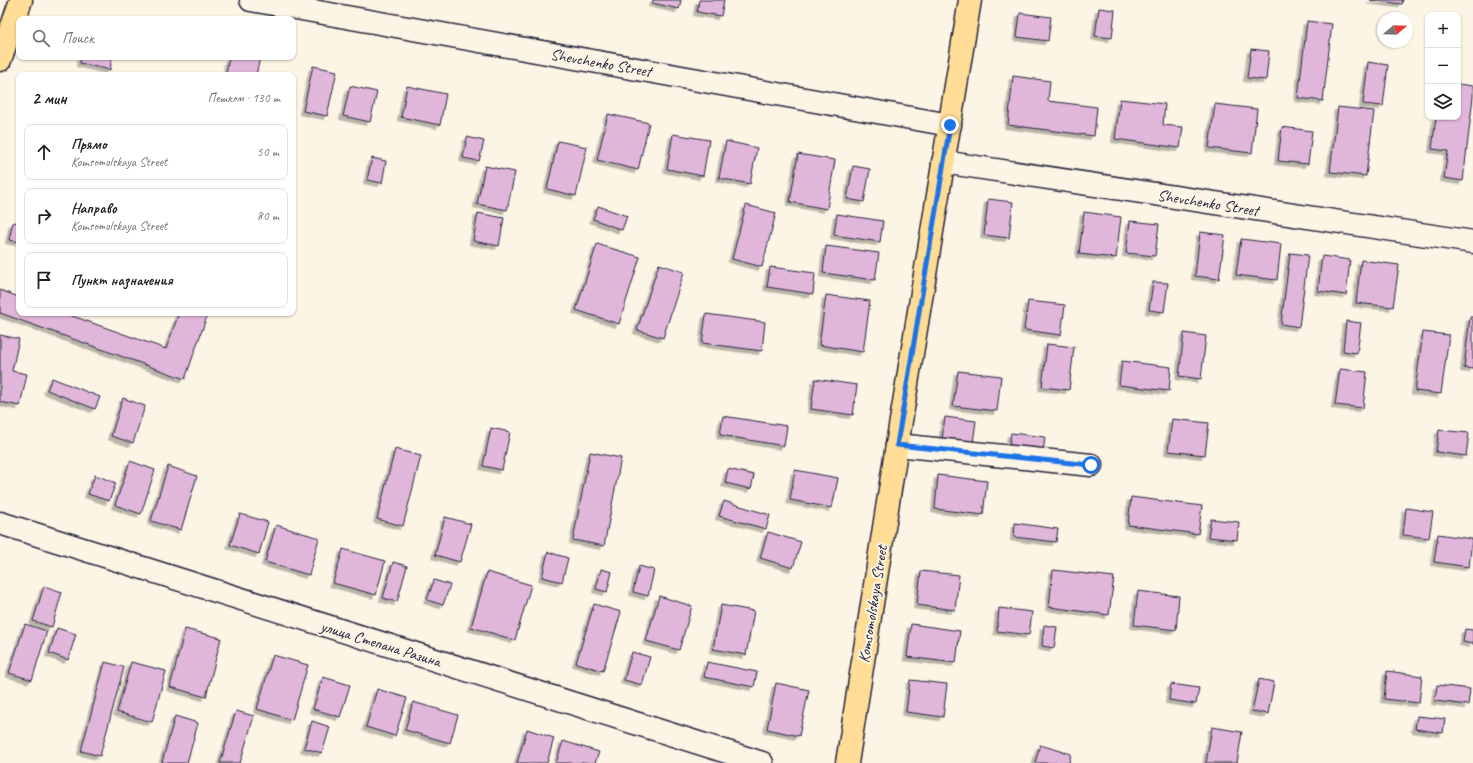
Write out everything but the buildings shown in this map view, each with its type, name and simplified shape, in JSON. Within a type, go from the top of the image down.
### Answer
[{"type":"main road","points":[[0,60],[21,0]]},
{"type":"main road","name":"Komsomolskaya Street","points":[[848,763],[897,445],[970,0]]},
{"type":"street","name":"Shevchenko Street","points":[[251,0],[950,125]]},
{"type":"street","name":"Shevchenko Street","points":[[943,162],[1473,242]]},
{"type":"street","points":[[897,445],[1091,465]]},
{"type":"street","name":"улица Степана Разина","points":[[0,523],[762,763]]},
{"type":"route","points":[[950,125],[897,445],[1091,465]]}]
